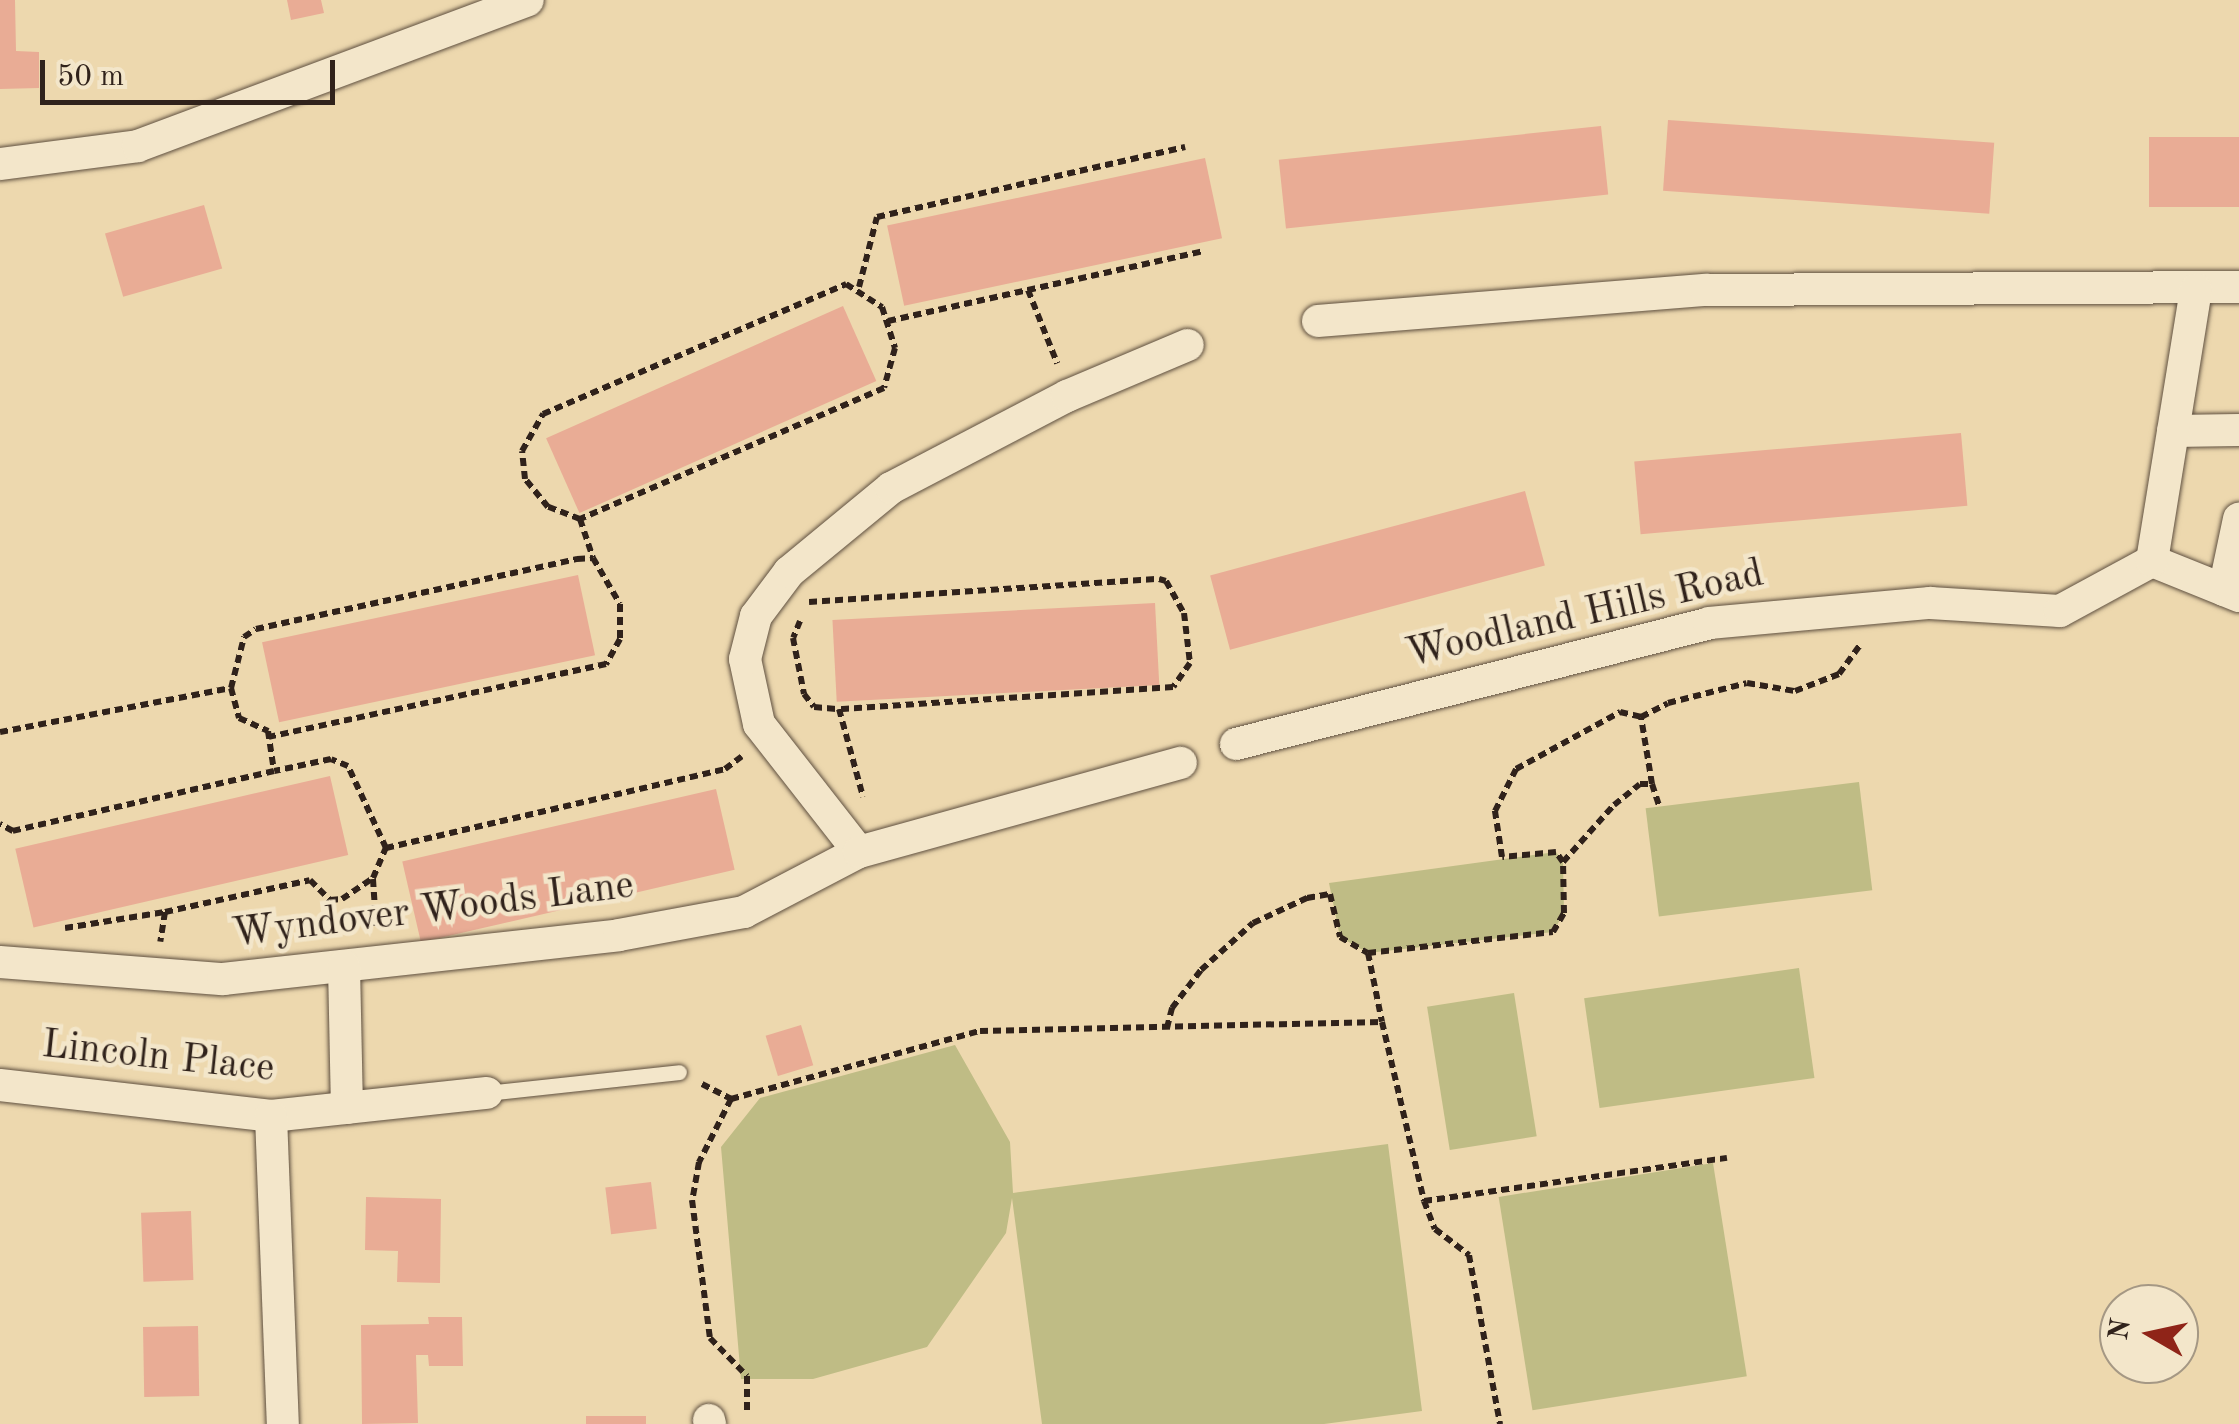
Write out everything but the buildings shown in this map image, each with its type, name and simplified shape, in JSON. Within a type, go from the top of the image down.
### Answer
[{"type":"street","points":[[0,164],[138,146],[528,0]]},
{"type":"street","points":[[1318,321],[1706,290],[2239,287]]},
{"type":"street","points":[[2196,290],[2152,561],[2232,593],[2239,519]]},
{"type":"street","points":[[868,849],[758,724],[746,659],[756,616],[789,572],[891,488],[1073,394],[1188,345]]},
{"type":"street","points":[[2173,431],[2239,430]]},
{"type":"street","name":"Woodland Hills Road","points":[[1236,744],[1709,623],[1861,606],[2060,611],[2152,561]]},
{"type":"street","name":"Wyndover Woods Lane","points":[[0,962],[223,979],[619,935],[744,912],[868,849],[1181,763]]},
{"type":"street","points":[[344,966],[346,1108]]},
{"type":"street","name":"Lincoln Place","points":[[0,1084],[271,1116],[487,1093]]},
{"type":"street","points":[[271,1116],[282,1424]]},
{"type":"lane","points":[[487,1093],[679,1072]]},
{"type":"path","points":[[859,287],[877,217],[1185,147]]},
{"type":"path","points":[[888,320],[1204,251]]},
{"type":"path","points":[[846,284],[859,287],[888,320],[895,348],[884,388],[580,519],[548,507],[524,480],[522,451],[543,414],[846,284]]},
{"type":"path","points":[[1028,290],[1073,394]]},
{"type":"path","points":[[269,738],[606,664],[620,638],[620,604],[593,558],[580,519]]},
{"type":"path","points":[[274,771],[268,731],[240,718],[231,688],[244,637],[256,628],[593,558]]},
{"type":"path","points":[[1158,579],[1166,580],[1184,613],[1190,664],[1174,687],[839,710],[814,707],[804,694],[794,638],[806,602],[1158,579]]},
{"type":"path","points":[[1167,1028],[1172,1008],[1201,970],[1253,924],[1307,898],[1330,894],[1340,937],[1368,953],[1554,932],[1564,913],[1563,862],[1556,852],[1502,857],[1495,811],[1516,769],[1620,712],[1641,716],[1668,703],[1746,684],[1795,691],[1839,674],[1860,647],[1861,606]]},
{"type":"path","points":[[0,732],[231,688]]},
{"type":"path","points":[[839,710],[868,849]]},
{"type":"path","points":[[1641,716],[1660,808]]},
{"type":"path","points":[[386,848],[725,769],[768,736]]},
{"type":"path","points":[[0,824],[13,831],[339,758],[364,794],[386,848],[373,878],[342,898],[330,900],[310,880],[166,912],[48,930]]},
{"type":"path","points":[[1563,862],[1614,805],[1640,784],[1652,784]]},
{"type":"path","points":[[158,974],[166,912]]},
{"type":"path","points":[[1368,953],[1424,1201],[1435,1229],[1469,1255],[1500,1424]]},
{"type":"path","points":[[747,1424],[747,1376],[710,1338],[692,1200],[699,1162],[731,1098],[980,1031],[1382,1022]]},
{"type":"path","points":[[1424,1201],[1726,1158]]},
{"type":"shaded area","points":[[1859,782],[1872,890],[1659,916],[1646,808]]},
{"type":"shaded area","points":[[1556,852],[1563,862],[1564,913],[1553,932],[1368,953],[1340,937],[1329,883]]},
{"type":"shaded area","points":[[1799,968],[1814,1078],[1600,1108],[1584,998]]},
{"type":"shaded area","points":[[1514,993],[1537,1136],[1450,1150],[1427,1007]]},
{"type":"shaded area","points":[[955,1045],[1010,1142],[1013,1193],[1388,1144],[1422,1411],[1324,1424],[1042,1424],[1012,1198],[1006,1233],[927,1347],[813,1379],[741,1379],[721,1147],[760,1098]]},
{"type":"shaded area","points":[[1713,1163],[1747,1376],[1532,1410],[1499,1197]]}]
